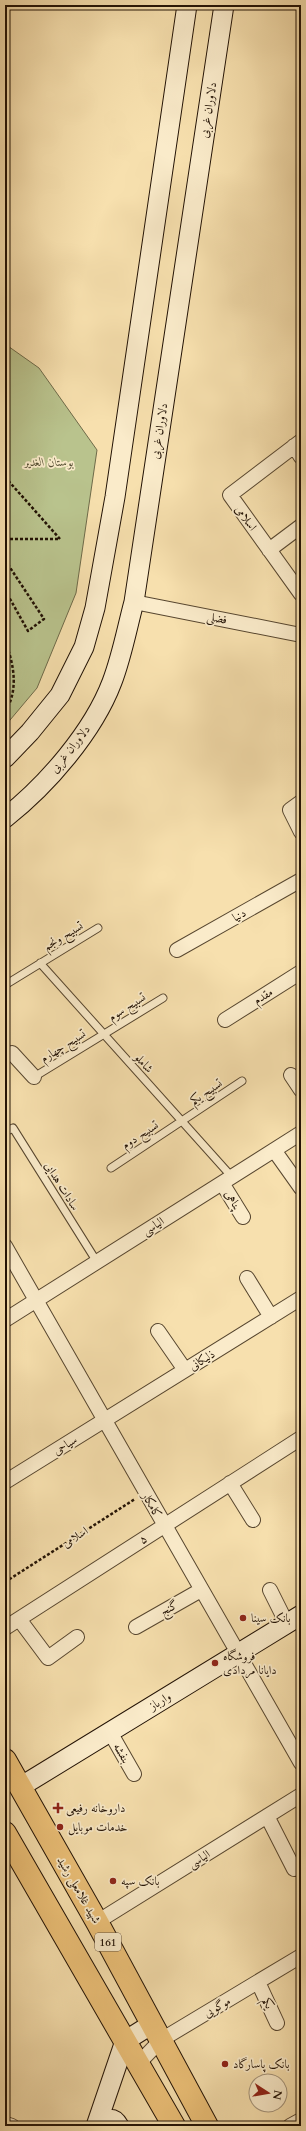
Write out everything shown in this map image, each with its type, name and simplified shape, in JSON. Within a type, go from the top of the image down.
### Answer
[{"type":"main road","points":[[5,758],[30,732],[60,695],[84,647],[95,608],[116,497],[188,5]]},
{"type":"main road","name":"دلاوران غربی","points":[[5,818],[21,805],[42,783],[88,729],[112,682],[134,602],[224,5]]},
{"type":"main road","name":"وارباز","points":[[12,1783],[110,1732],[294,1619]]},
{"type":"main road","name":"شهید غلامعلی رشید","points":[[5,1760],[12,1783],[48,1836],[97,1922],[208,2126]]},
{"type":"main road","points":[[8,1840],[22,1846],[29,1839],[38,1836],[48,1836]]},
{"type":"main road","points":[[8,1840],[174,2126]]},
{"type":"main road","points":[[125,2041],[157,2032]]},
{"type":"main road","points":[[97,2126],[125,2041]]},
{"type":"main road","points":[[97,2126],[104,2120],[110,2118],[116,2120],[119,2126]]},
{"type":"street","name":"اسلامی","points":[[299,448],[230,495],[299,589]]},
{"type":"street","points":[[269,550],[301,526]]},
{"type":"street","name":"فضلی","points":[[134,602],[301,635]]},
{"type":"street","points":[[296,806],[301,832]]},
{"type":"street","name":"دنیا","points":[[176,950],[301,880]]},
{"type":"street","name":"مقدم","points":[[225,1020],[301,972]]},
{"type":"street","points":[[12,1053],[34,1077]]},
{"type":"street","points":[[291,1075],[301,1090]]},
{"type":"street","name":"الیاسی","points":[[5,1320],[301,1133]]},
{"type":"street","points":[[274,1150],[301,1188]]},
{"type":"street","name":"پناهی","points":[[227,1180],[243,1217]]},
{"type":"street","name":"کامکار","points":[[5,1246],[35,1301],[301,1763]]},
{"type":"street","points":[[247,1278],[272,1317]]},
{"type":"street","name":"ذلیکانی","points":[[104,1421],[301,1298]]},
{"type":"street","points":[[158,1331],[185,1370]]},
{"type":"street","name":"سیاحی","points":[[5,1482],[104,1421]]},
{"type":"street","name":"۵","points":[[5,1628],[301,1438]]},
{"type":"street","points":[[230,1483],[253,1520]]},
{"type":"street","name":"گنج","points":[[136,1627],[201,1590]]},
{"type":"street","points":[[270,1590],[294,1619]]},
{"type":"street","points":[[19,1619],[48,1658],[76,1637]]},
{"type":"street","name":"بنفشه","points":[[110,1732],[134,1774]]},
{"type":"street","name":"الیاسی","points":[[97,1922],[301,1795]]},
{"type":"street","points":[[267,1816],[294,1869]]},
{"type":"street","name":"موگویی","points":[[138,2064],[157,2032],[258,1982],[301,1956]]},
{"type":"street","name":"یکم","points":[[258,1982],[277,2023]]},
{"type":"street","points":[[290,2126],[301,2120]]},
{"type":"lane","name":"تسبیح ونجم","points":[[5,985],[98,928]]},
{"type":"lane","name":"شاملو","points":[[40,963],[182,1121],[227,1180]]},
{"type":"lane","name":"تسبیح سوم","points":[[104,1034],[163,998]]},
{"type":"lane","name":"تسبیح چهارم","points":[[34,1077],[104,1034]]},
{"type":"lane","name":"تسبیح یکم","points":[[182,1121],[242,1081]]},
{"type":"lane","name":"تسبیح دوم","points":[[111,1168],[182,1121]]},
{"type":"lane","name":"سادات هدایی","points":[[5,1132],[12,1128],[97,1262]]},
{"type":"path","points":[[5,477],[60,539],[5,539]]},
{"type":"path","points":[[5,560],[44,619],[28,631],[5,590]]},
{"type":"path","points":[[5,641],[12,659],[14,684],[8,707],[5,712]]},
{"type":"path","name":"اسلامی","points":[[5,1582],[146,1493]]},
{"type":"green space","name":"بوستان الغدیر","points":[[5,344],[39,368],[97,450],[76,593],[37,688],[5,726]]},
{"type":"place","name":"بانک سینا","points":[[243,1618]]},
{"type":"place","name":"فروشگاه دایانا مردادی","points":[[215,1663]]},
{"type":"place","name":"داروخانه رفیعی","points":[[58,1808]]},
{"type":"place","name":"خدمات موبایل","points":[[60,1827]]},
{"type":"place","name":"بانک سپه","points":[[113,1881]]},
{"type":"place","name":"بانک پاسارگاد","points":[[225,2064]]}]
